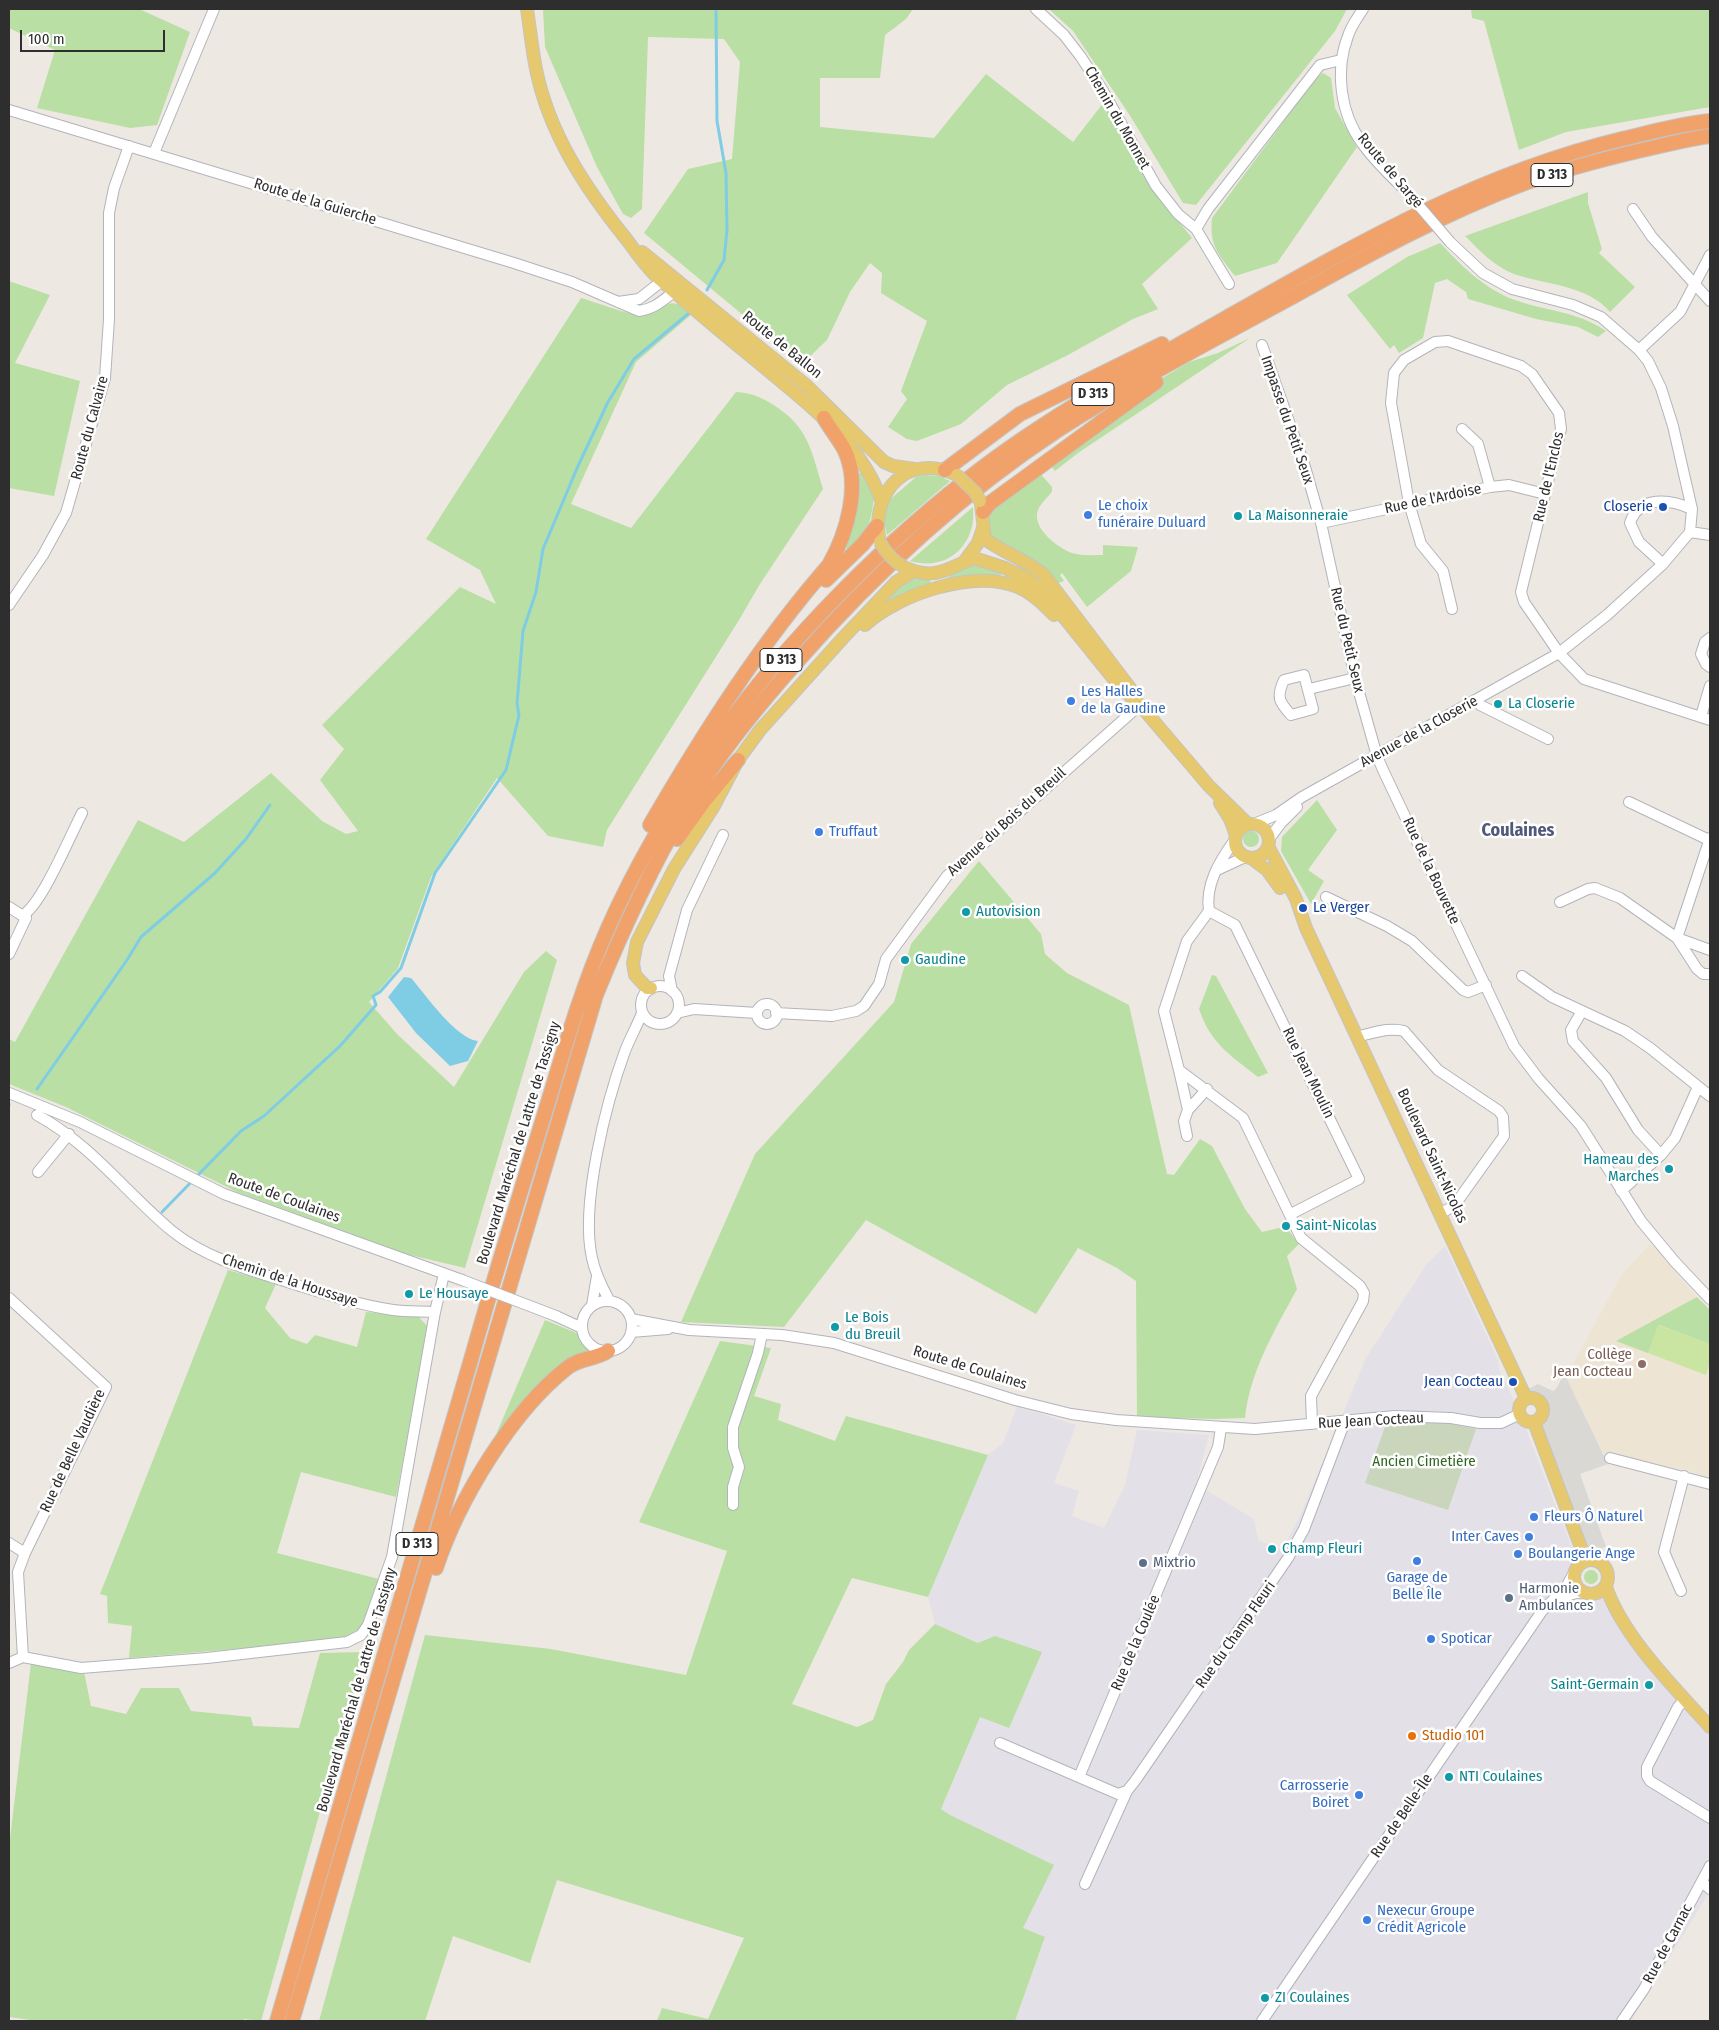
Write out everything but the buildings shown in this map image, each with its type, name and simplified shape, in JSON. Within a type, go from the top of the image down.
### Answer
[{"type":"highway","name":"D 313","points":[[635,887],[658,830],[718,738],[756,688],[813,623],[871,564],[923,516],[1008,449],[1091,396],[1216,324],[1377,235],[1464,191],[1522,168],[1589,147],[1690,123],[1710,121]]},
{"type":"highway","name":"D 313","points":[[635,887],[729,744],[766,697],[823,632],[877,577],[933,525],[996,474],[1090,411],[1194,351],[1355,262],[1470,205],[1528,182],[1590,163],[1710,136]]},
{"type":"highway","points":[[951,472],[1020,414],[1121,366],[1204,322],[1216,324]]},
{"type":"highway","points":[[981,506],[990,503],[1038,470],[1144,389],[1189,362],[1194,351]]},
{"type":"highway","points":[[738,760],[635,887],[626,872],[681,771],[783,622],[829,565],[837,552],[850,504],[852,487],[845,451],[824,418]]},
{"type":"highway","points":[[783,622],[863,544],[877,526]]},
{"type":"highway","name":"Boulevard Maréchal de Lattre de Tassigny","points":[[292,2021],[596,996],[635,887]]},
{"type":"highway","name":"Boulevard Maréchal de Lattre de Tassigny","points":[[276,2021],[558,1067],[599,950],[635,887]]},
{"type":"highway","points":[[386,1705],[440,1557],[472,1488],[504,1440],[548,1385],[578,1360],[597,1358],[608,1351]]},
{"type":"main road","name":"Route de Ballon","points":[[527,9],[536,71],[548,112],[567,154],[588,191],[628,241],[640,260],[662,281],[675,286],[807,386],[884,462],[893,466],[915,469]]},
{"type":"main road","name":"Route de Ballon","points":[[628,241],[675,286],[824,418],[858,455],[872,476],[881,500]]},
{"type":"main road","points":[[1140,705],[1127,682],[1054,586],[1031,565],[1004,552],[985,539],[981,506],[975,492],[951,472],[915,469],[892,484],[881,500],[877,526],[884,551],[895,562],[909,569],[935,574],[951,570],[974,558],[1028,579],[1054,604],[1121,688],[1140,705],[1209,786],[1251,824],[1264,829],[1268,842],[1261,855],[1248,857],[1237,850],[1230,819],[1209,786]]},
{"type":"main road","points":[[964,562],[978,544],[983,528]]},
{"type":"main road","points":[[655,987],[647,988],[635,975],[634,952],[674,869],[714,806],[738,760],[760,730],[843,638],[909,569]]},
{"type":"main road","points":[[843,638],[859,631],[874,616],[914,597],[957,584],[995,581],[1017,587],[1034,597],[1099,661]]},
{"type":"main road","points":[[1235,838],[1242,826],[1251,824]]},
{"type":"main road","name":"Boulevard Saint-Nicolas","points":[[1268,842],[1296,899],[1306,928]]},
{"type":"main road","name":"Boulevard Saint-Nicolas","points":[[1248,857],[1259,863],[1273,877],[1306,928],[1359,1036],[1526,1398]]},
{"type":"main road","points":[[1526,1398],[1537,1398],[1543,1404],[1542,1416],[1534,1422],[1526,1421],[1520,1414],[1521,1403],[1526,1398]]},
{"type":"main road","points":[[1534,1422],[1586,1561]]},
{"type":"main road","points":[[1595,1591],[1609,1575],[1606,1568],[1597,1561],[1586,1561],[1580,1564],[1574,1573],[1575,1584],[1595,1591],[1613,1607],[1644,1651],[1710,1727]]},
{"type":"street","points":[[154,153],[214,9]]},
{"type":"street","name":"Chemin du Monnet","points":[[1036,9],[1064,36],[1081,57],[1103,91],[1156,186],[1178,214],[1196,229],[1229,284]]},
{"type":"street","name":"Route de Sargé","points":[[1363,9],[1348,34],[1341,60],[1340,82],[1347,114],[1361,142],[1450,242],[1483,273],[1512,289],[1573,305],[1601,317],[1639,350]]},
{"type":"street","points":[[1196,229],[1208,209],[1320,65],[1341,60]]},
{"type":"street","name":"Route de la Guierche","points":[[9,110],[514,263],[572,282],[632,309],[646,310],[654,308],[675,286]]},
{"type":"street","name":"Route du Calvaire","points":[[9,605],[43,555],[66,513],[105,378],[110,319],[109,213],[114,188],[129,146]]},
{"type":"street","points":[[1633,209],[1652,237],[1710,301]]},
{"type":"street","points":[[1710,256],[1680,312],[1639,350],[1648,361],[1662,388],[1673,426],[1692,509],[1690,532],[1710,535]]},
{"type":"street","points":[[618,302],[639,299],[662,281]]},
{"type":"street","name":"Rue de l'Enclos","points":[[1452,609],[1442,571],[1420,544],[1409,503],[1391,403],[1394,373],[1404,360],[1435,342],[1448,341],[1521,366],[1532,374],[1559,413],[1561,429],[1521,598],[1559,653],[1584,679],[1706,718]]},
{"type":"street","name":"Impasse du Petit Seux","points":[[1262,345],[1305,467],[1321,523]]},
{"type":"street","points":[[1462,429],[1478,444],[1490,486]]},
{"type":"street","name":"Rue de l'Ardoise","points":[[1321,523],[1490,486],[1509,485],[1545,494]]},
{"type":"street","points":[[1663,564],[1636,536],[1630,523],[1632,516],[1636,509],[1645,503],[1676,502],[1692,509]]},
{"type":"street","name":"Rue du Petit Seux","points":[[1321,523],[1355,678],[1377,756]]},
{"type":"street","name":"Avenue de la Closerie","points":[[1251,824],[1276,815],[1316,789],[1559,653],[1607,615],[1663,564],[1690,532]]},
{"type":"street","points":[[1710,638],[1705,642],[1702,654],[1706,664],[1710,667]]},
{"type":"street","points":[[1308,690],[1355,678]]},
{"type":"street","points":[[1706,718],[1710,686]]},
{"type":"street","points":[[1477,700],[1480,705],[1548,739]]},
{"type":"street","name":"Avenue du Bois du Breuil","points":[[694,1009],[757,1013],[762,1005],[768,1004],[774,1007],[776,1013],[832,1016],[856,1011],[864,1006],[879,984],[886,959],[891,951],[947,876],[1140,705]]},
{"type":"street","name":"Rue de la Bouvette","points":[[1377,756],[1514,1046],[1538,1078],[1581,1126],[1641,1221],[1675,1262],[1710,1299]]},
{"type":"street","name":"Avenue de la Closerie","points":[[1268,842],[1281,822],[1316,789]]},
{"type":"street","points":[[1629,802],[1710,839],[1677,938]]},
{"type":"street","points":[[23,915],[28,912],[39,898],[82,813]]},
{"type":"street","points":[[694,1009],[678,1001],[672,991],[669,976],[687,910],[723,835]]},
{"type":"street","points":[[1188,1110],[1164,1011],[1187,941],[1208,911],[1206,898],[1217,870],[1235,838]]},
{"type":"street","points":[[1217,870],[1248,857]]},
{"type":"street","points":[[1560,902],[1588,889],[1595,888],[1620,898],[1677,938],[1710,950]]},
{"type":"street","points":[[1326,896],[1387,926],[1412,941],[1463,990],[1468,992],[1486,985]]},
{"type":"street","points":[[9,907],[23,915],[26,922],[9,954]]},
{"type":"street","name":"Rue Jean Moulin","points":[[1208,911],[1235,925],[1360,1179],[1291,1214]]},
{"type":"street","points":[[1677,938],[1697,969],[1703,974],[1710,974]]},
{"type":"street","points":[[609,1300],[597,1276],[590,1243],[590,1199],[605,1119],[626,1050],[642,1013],[642,997],[669,976]]},
{"type":"street","points":[[1522,976],[1552,997],[1625,1032],[1650,1048],[1710,1096]]},
{"type":"street","points":[[655,987],[672,991]]},
{"type":"street","points":[[677,1013],[678,1001]]},
{"type":"street","points":[[636,1030],[653,1024],[668,1022],[677,1013],[694,1009]]},
{"type":"street","points":[[1582,1011],[1571,1030],[1573,1041],[1606,1078],[1638,1130],[1661,1155]]},
{"type":"street","points":[[642,1013],[653,1024]]},
{"type":"street","points":[[1359,1036],[1397,1029],[1404,1031],[1438,1070],[1499,1111],[1503,1117],[1504,1136],[1454,1206],[1441,1213]]},
{"type":"street","points":[[1179,1070],[1207,1089],[1242,1118],[1291,1214],[1301,1238],[1360,1286],[1364,1293],[1363,1300],[1311,1396],[1312,1424]]},
{"type":"street","points":[[1621,1191],[1661,1155],[1674,1138],[1698,1087]]},
{"type":"street","points":[[1187,1136],[1184,1121],[1188,1110],[1207,1089]]},
{"type":"street","name":"Route de Coulaines","points":[[9,1093],[80,1122],[224,1194],[462,1280],[582,1328]]},
{"type":"street","name":"Chemin de la Houssaye","points":[[37,1115],[69,1134],[90,1151],[174,1232],[203,1251],[232,1265],[351,1302],[394,1310],[435,1312]]},
{"type":"street","points":[[38,1172],[69,1134]]},
{"type":"street","points":[[9,1663],[22,1657],[81,1668],[207,1658],[338,1643],[354,1640],[361,1635],[368,1625],[392,1557],[435,1312],[444,1274]]},
{"type":"street","points":[[592,1305],[609,1300],[621,1305],[631,1318],[631,1332],[624,1344],[608,1351],[599,1350],[590,1345],[584,1337],[582,1328],[584,1315],[592,1305],[597,1276]]},
{"type":"street","name":"Rue de Belle Vaudière","points":[[9,1298],[106,1387],[25,1552],[18,1572],[22,1657]]},
{"type":"street","name":"Route de Coulaines","points":[[556,1316],[584,1315]]},
{"type":"street","name":"Route de Coulaines","points":[[631,1318],[681,1328],[762,1334],[834,1344],[1015,1400],[1071,1414],[1116,1420],[1221,1428]]},
{"type":"street","name":"Route de Coulaines","points":[[631,1332],[681,1328]]},
{"type":"street","points":[[733,1505],[733,1487],[739,1467],[733,1448],[733,1427],[758,1353],[762,1334]]},
{"type":"street","name":"Rue Jean Cocteau","points":[[1221,1428],[1256,1429],[1395,1416],[1451,1418],[1480,1423],[1501,1423],[1520,1414]]},
{"type":"street","name":"Rue du Champ Fleuri","points":[[1085,1884],[1127,1791],[1288,1558],[1304,1529],[1345,1421]]},
{"type":"street","name":"Rue de la Coulée","points":[[1080,1777],[1218,1447],[1221,1428]]},
{"type":"street","points":[[1610,1458],[1710,1484]]},
{"type":"street","points":[[1681,1591],[1664,1552],[1684,1476]]},
{"type":"street","points":[[9,1543],[25,1552]]},
{"type":"street","name":"Rue de Belle-Île","points":[[1262,2021],[1542,1611],[1566,1587],[1574,1573]]},
{"type":"street","name":"Rue de Belle-Île","points":[[1542,1611],[1569,1595],[1595,1591]]},
{"type":"street","points":[[1685,1699],[1678,1707],[1647,1767],[1647,1776],[1650,1781],[1710,1818]]},
{"type":"street","points":[[1000,1743],[1118,1794],[1127,1791]]},
{"type":"street","name":"Rue de Carnac","points":[[1622,2021],[1644,1989],[1706,1885],[1710,1866]]},
{"type":"shaded area","name":"Collège Jean Cocteau","points":[[1649,1245],[1655,1246],[1691,1291],[1710,1310],[1710,1478],[1689,1471],[1603,1452],[1566,1377],[1622,1274]]},
{"type":"shaded area","points":[[1445,1246],[1498,1360],[1499,1369],[1519,1411],[1575,1556],[1575,1584],[1587,1594],[1601,1592],[1710,1727],[1710,1891],[1631,2021],[1015,2021],[1045,1938],[1022,1929],[950,1815],[941,1809],[980,1717],[978,1643],[935,1624],[928,1597],[988,1455],[1003,1443],[1017,1406],[1076,1425],[1054,1483],[1079,1491],[1072,1516],[1104,1528],[1125,1485],[1137,1430],[1209,1435],[1196,1484],[1254,1519],[1258,1540],[1282,1550],[1300,1516],[1366,1358],[1426,1265]]},
{"type":"shaded area","points":[[1563,1376],[1566,1377],[1608,1464],[1580,1474],[1606,1547],[1583,1553],[1534,1422],[1542,1416],[1543,1405],[1528,1389],[1538,1384],[1553,1391]]},
{"type":"green space","points":[[9,9],[139,9],[190,32],[157,125],[130,128],[37,108],[55,50],[9,28]]},
{"type":"green space","points":[[543,9],[913,9],[906,19],[885,35],[880,78],[820,78],[820,127],[934,138],[986,74],[1073,142],[1104,102],[1154,191],[1192,238],[1142,284],[1158,309],[1133,319],[1066,356],[1007,385],[961,424],[917,441],[907,439],[888,427],[907,399],[901,391],[927,321],[881,293],[882,273],[870,263],[850,292],[827,340],[802,364],[644,233],[688,169],[732,159],[740,62],[724,39],[648,37],[642,209],[631,218],[623,214],[597,167],[545,47]]},
{"type":"green space","points":[[1049,9],[1347,9],[1335,31],[1196,205],[1183,203],[1129,114],[1073,31]]},
{"type":"green space","points":[[1471,9],[1710,9],[1710,107],[1566,132],[1519,150],[1484,21],[1472,18]]},
{"type":"green space","points":[[1323,73],[1331,78],[1335,108],[1357,147],[1277,263],[1235,276],[1216,250],[1211,228],[1212,218],[1316,78]]},
{"type":"green space","points":[[1588,192],[1588,203],[1602,249],[1599,253],[1635,287],[1610,312],[1601,303],[1578,291],[1526,278],[1507,271],[1488,258],[1465,236]]},
{"type":"green space","points":[[1440,243],[1473,275],[1501,294],[1524,303],[1584,319],[1606,331],[1598,337],[1578,327],[1536,319],[1468,299],[1466,292],[1447,279],[1435,283],[1423,338],[1399,353],[1394,345],[1390,349],[1347,295],[1407,257]]},
{"type":"green space","points":[[9,281],[50,295],[15,363],[80,381],[54,496],[9,488]]},
{"type":"green space","points":[[581,298],[639,315],[654,312],[670,304],[683,307],[692,314],[636,362],[571,504],[631,528],[736,392],[751,394],[763,399],[794,422],[807,440],[823,489],[760,584],[607,830],[603,847],[548,836],[497,778],[431,877],[398,968],[369,1002],[398,1035],[454,1087],[524,972],[546,951],[557,960],[465,1268],[406,1254],[237,1192],[66,1107],[9,1084],[9,1039],[15,1042],[138,820],[184,842],[271,773],[322,821],[346,834],[358,831],[320,780],[344,749],[322,725],[460,587],[496,604],[480,570],[426,539]]},
{"type":"green space","points":[[1250,338],[1078,453],[1055,471],[1048,462],[1144,389],[1189,362],[1218,353]]},
{"type":"green space","points":[[1037,470],[1052,487],[1052,491],[1041,505],[1037,514],[1037,520],[1048,538],[1054,543],[1072,553],[1083,555],[1103,555],[1103,545],[1138,547],[1131,571],[1087,607],[1062,573],[1060,575],[1064,581],[1053,585],[985,539],[990,503]]},
{"type":"green space","points":[[858,473],[862,473],[875,492],[866,529],[857,542],[850,548],[846,548],[844,545]]},
{"type":"green space","points":[[924,475],[939,476],[950,481],[887,535],[884,521],[887,502],[916,477]]},
{"type":"green space","points":[[973,507],[973,521],[970,533],[965,544],[957,552],[947,559],[936,563],[910,561]]},
{"type":"green space","points":[[974,558],[1002,573],[998,578],[948,580],[949,573]]},
{"type":"green space","points":[[914,571],[929,578],[932,585],[884,605],[883,599]]},
{"type":"green space","points":[[1317,800],[1337,830],[1308,870],[1324,881],[1311,904],[1281,851],[1282,837]]},
{"type":"green space","points":[[1248,831],[1254,831],[1259,836],[1257,845],[1248,847],[1243,842],[1243,836]]},
{"type":"green space","points":[[979,861],[1041,934],[1045,954],[1067,973],[1129,1005],[1167,1174],[1174,1175],[1200,1139],[1212,1146],[1245,1209],[1262,1232],[1279,1228],[1284,1232],[1289,1231],[1299,1244],[1287,1256],[1297,1289],[1272,1335],[1258,1367],[1252,1384],[1245,1418],[1137,1417],[1136,1281],[1117,1268],[1078,1248],[1036,1314],[866,1220],[784,1327],[681,1322],[755,1154],[894,1002],[911,944]]},
{"type":"green space","points":[[1212,975],[1216,976],[1268,1073],[1258,1077],[1222,1048],[1209,1031],[1199,1009]]},
{"type":"green space","points":[[228,1270],[276,1284],[265,1308],[290,1338],[307,1344],[315,1335],[357,1347],[366,1312],[418,1316],[428,1327],[396,1497],[301,1472],[277,1553],[379,1579],[361,1628],[341,1640],[129,1658],[132,1626],[108,1623],[107,1596],[100,1594]]},
{"type":"green space","points":[[1697,1297],[1710,1310],[1710,1344],[1659,1325],[1648,1353],[1616,1341]]},
{"type":"green space","points":[[545,1320],[579,1334],[593,1350],[584,1355],[486,1458]]},
{"type":"green space","points":[[1658,1325],[1710,1344],[1710,1362],[1706,1375],[1648,1353]]},
{"type":"green space","points":[[720,1341],[771,1348],[754,1396],[781,1404],[778,1420],[835,1441],[846,1416],[988,1455],[928,1597],[852,1578],[792,1704],[857,1727],[873,1720],[886,1684],[903,1662],[909,1650],[935,1624],[978,1643],[995,1636],[1042,1652],[1009,1728],[980,1717],[941,1809],[1054,1865],[1023,1928],[1045,1937],[1015,2021],[657,2021],[662,2008],[708,2019],[744,1938],[557,1880],[530,1963],[453,1936],[425,2021],[319,2021],[425,1635],[551,1649],[686,1675],[727,1551],[639,1522]]},
{"type":"green space","name":"Ancien Cimetière","points":[[1407,1420],[1411,1424],[1418,1424],[1422,1421],[1444,1422],[1476,1429],[1448,1510],[1365,1483],[1387,1421]]},
{"type":"green space","points":[[1588,1570],[1594,1570],[1598,1577],[1594,1584],[1588,1584],[1584,1580],[1584,1574]]},
{"type":"green space","points":[[365,1652],[261,2021],[244,2019],[243,2021],[38,2021],[9,2017],[9,1847],[31,1663],[84,1672],[91,1706],[126,1714],[141,1688],[179,1688],[191,1711],[251,1717],[253,1726],[299,1728],[320,1653]]},
{"type":"water","points":[[404,977],[411,978],[460,1033],[478,1041],[468,1061],[450,1066],[416,1033],[388,997]]},
{"type":"waterway","points":[[707,290],[724,260],[727,230],[726,173],[717,121],[716,9]]},
{"type":"waterway","points":[[162,1212],[241,1131],[264,1116],[340,1046],[376,1005],[373,996],[380,992],[401,968],[435,873],[506,770],[519,715],[517,704],[523,631],[536,592],[543,549],[578,466],[608,402],[634,359],[689,313]]},
{"type":"waterway","points":[[37,1089],[141,937],[215,873],[246,839],[270,805]]},
{"type":"place","name":"Closerie","points":[[1663,507]]},
{"type":"place","name":"Le choix funéraire Duluard","points":[[1088,515]]},
{"type":"place","name":"La Maisonneraie","points":[[1238,516]]},
{"type":"place","name":"Les Halles de la Gaudine","points":[[1071,701]]},
{"type":"place","name":"La Closerie","points":[[1498,704]]},
{"type":"place","name":"Truffaut","points":[[819,832]]},
{"type":"place","name":"Le Verger","points":[[1303,908]]},
{"type":"place","name":"Autovision","points":[[966,912]]},
{"type":"place","name":"Gaudine","points":[[905,960]]},
{"type":"place","name":"Hameau des Marches","points":[[1669,1169]]},
{"type":"place","name":"Saint-Nicolas","points":[[1286,1226]]},
{"type":"place","name":"Le Housaye","points":[[409,1294]]},
{"type":"place","name":"Le Bois du Breuil","points":[[835,1327]]},
{"type":"place","name":"Collège Jean Cocteau","points":[[1642,1364]]},
{"type":"place","name":"Jean Cocteau","points":[[1513,1382]]},
{"type":"place","name":"Fleurs Ô Naturel","points":[[1534,1517]]},
{"type":"place","name":"Inter Caves","points":[[1529,1537]]},
{"type":"place","name":"Champ Fleuri","points":[[1272,1549]]},
{"type":"place","name":"Boulangerie Ange","points":[[1518,1554]]},
{"type":"place","name":"Garage de Belle Île","points":[[1417,1561]]},
{"type":"place","name":"Mixtrio","points":[[1143,1563]]},
{"type":"place","name":"Harmonie Ambulances","points":[[1509,1598]]},
{"type":"place","name":"Spoticar","points":[[1431,1639]]},
{"type":"place","name":"Saint-Germain","points":[[1649,1685]]},
{"type":"place","name":"Studio 101","points":[[1412,1736]]},
{"type":"place","name":"NTI Coulaines","points":[[1449,1777]]},
{"type":"place","name":"Carrosserie Boiret","points":[[1359,1795]]},
{"type":"place","name":"Nexecur Groupe Crédit Agricole","points":[[1367,1920]]},
{"type":"place","name":"ZI Coulaines","points":[[1265,1998]]},
{"type":"district","name":"Coulaines","points":[[1518,831]]}]
